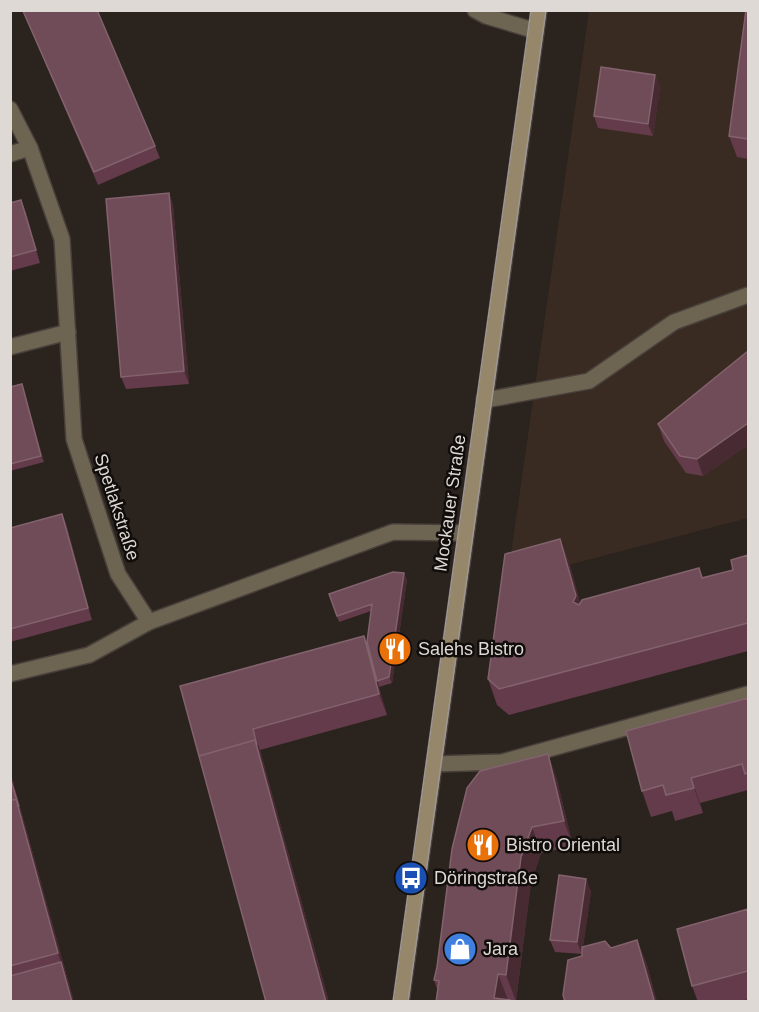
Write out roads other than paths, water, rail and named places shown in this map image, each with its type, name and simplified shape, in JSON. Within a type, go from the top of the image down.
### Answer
[{"type":"main road","name":"Mockauer Straße","points":[[400,1002],[539,10]]},
{"type":"street","points":[[475,10],[486,16],[536,31]]},
{"type":"street","name":"Spetlakstraße","points":[[10,109],[30,148],[62,239],[74,439],[118,574],[149,622]]},
{"type":"street","points":[[10,154],[30,148]]},
{"type":"street","points":[[484,399],[589,381],[674,322],[748,295]]},
{"type":"street","points":[[10,347],[68,332]]},
{"type":"street","points":[[10,674],[89,655],[149,622],[393,532],[465,533]]},
{"type":"street","points":[[434,764],[502,762],[748,694]]},
{"type":"tram line","points":[[393,1002],[531,10]]},
{"type":"tram line","points":[[408,1002],[546,10]]},
{"type":"place","name":"Salehs Bistro","points":[[395,649]]},
{"type":"place","name":"Bistro Oriental","points":[[483,845]]},
{"type":"place","name":"Döringstraße","points":[[411,878]]},
{"type":"place","name":"Jara","points":[[460,949]]}]
